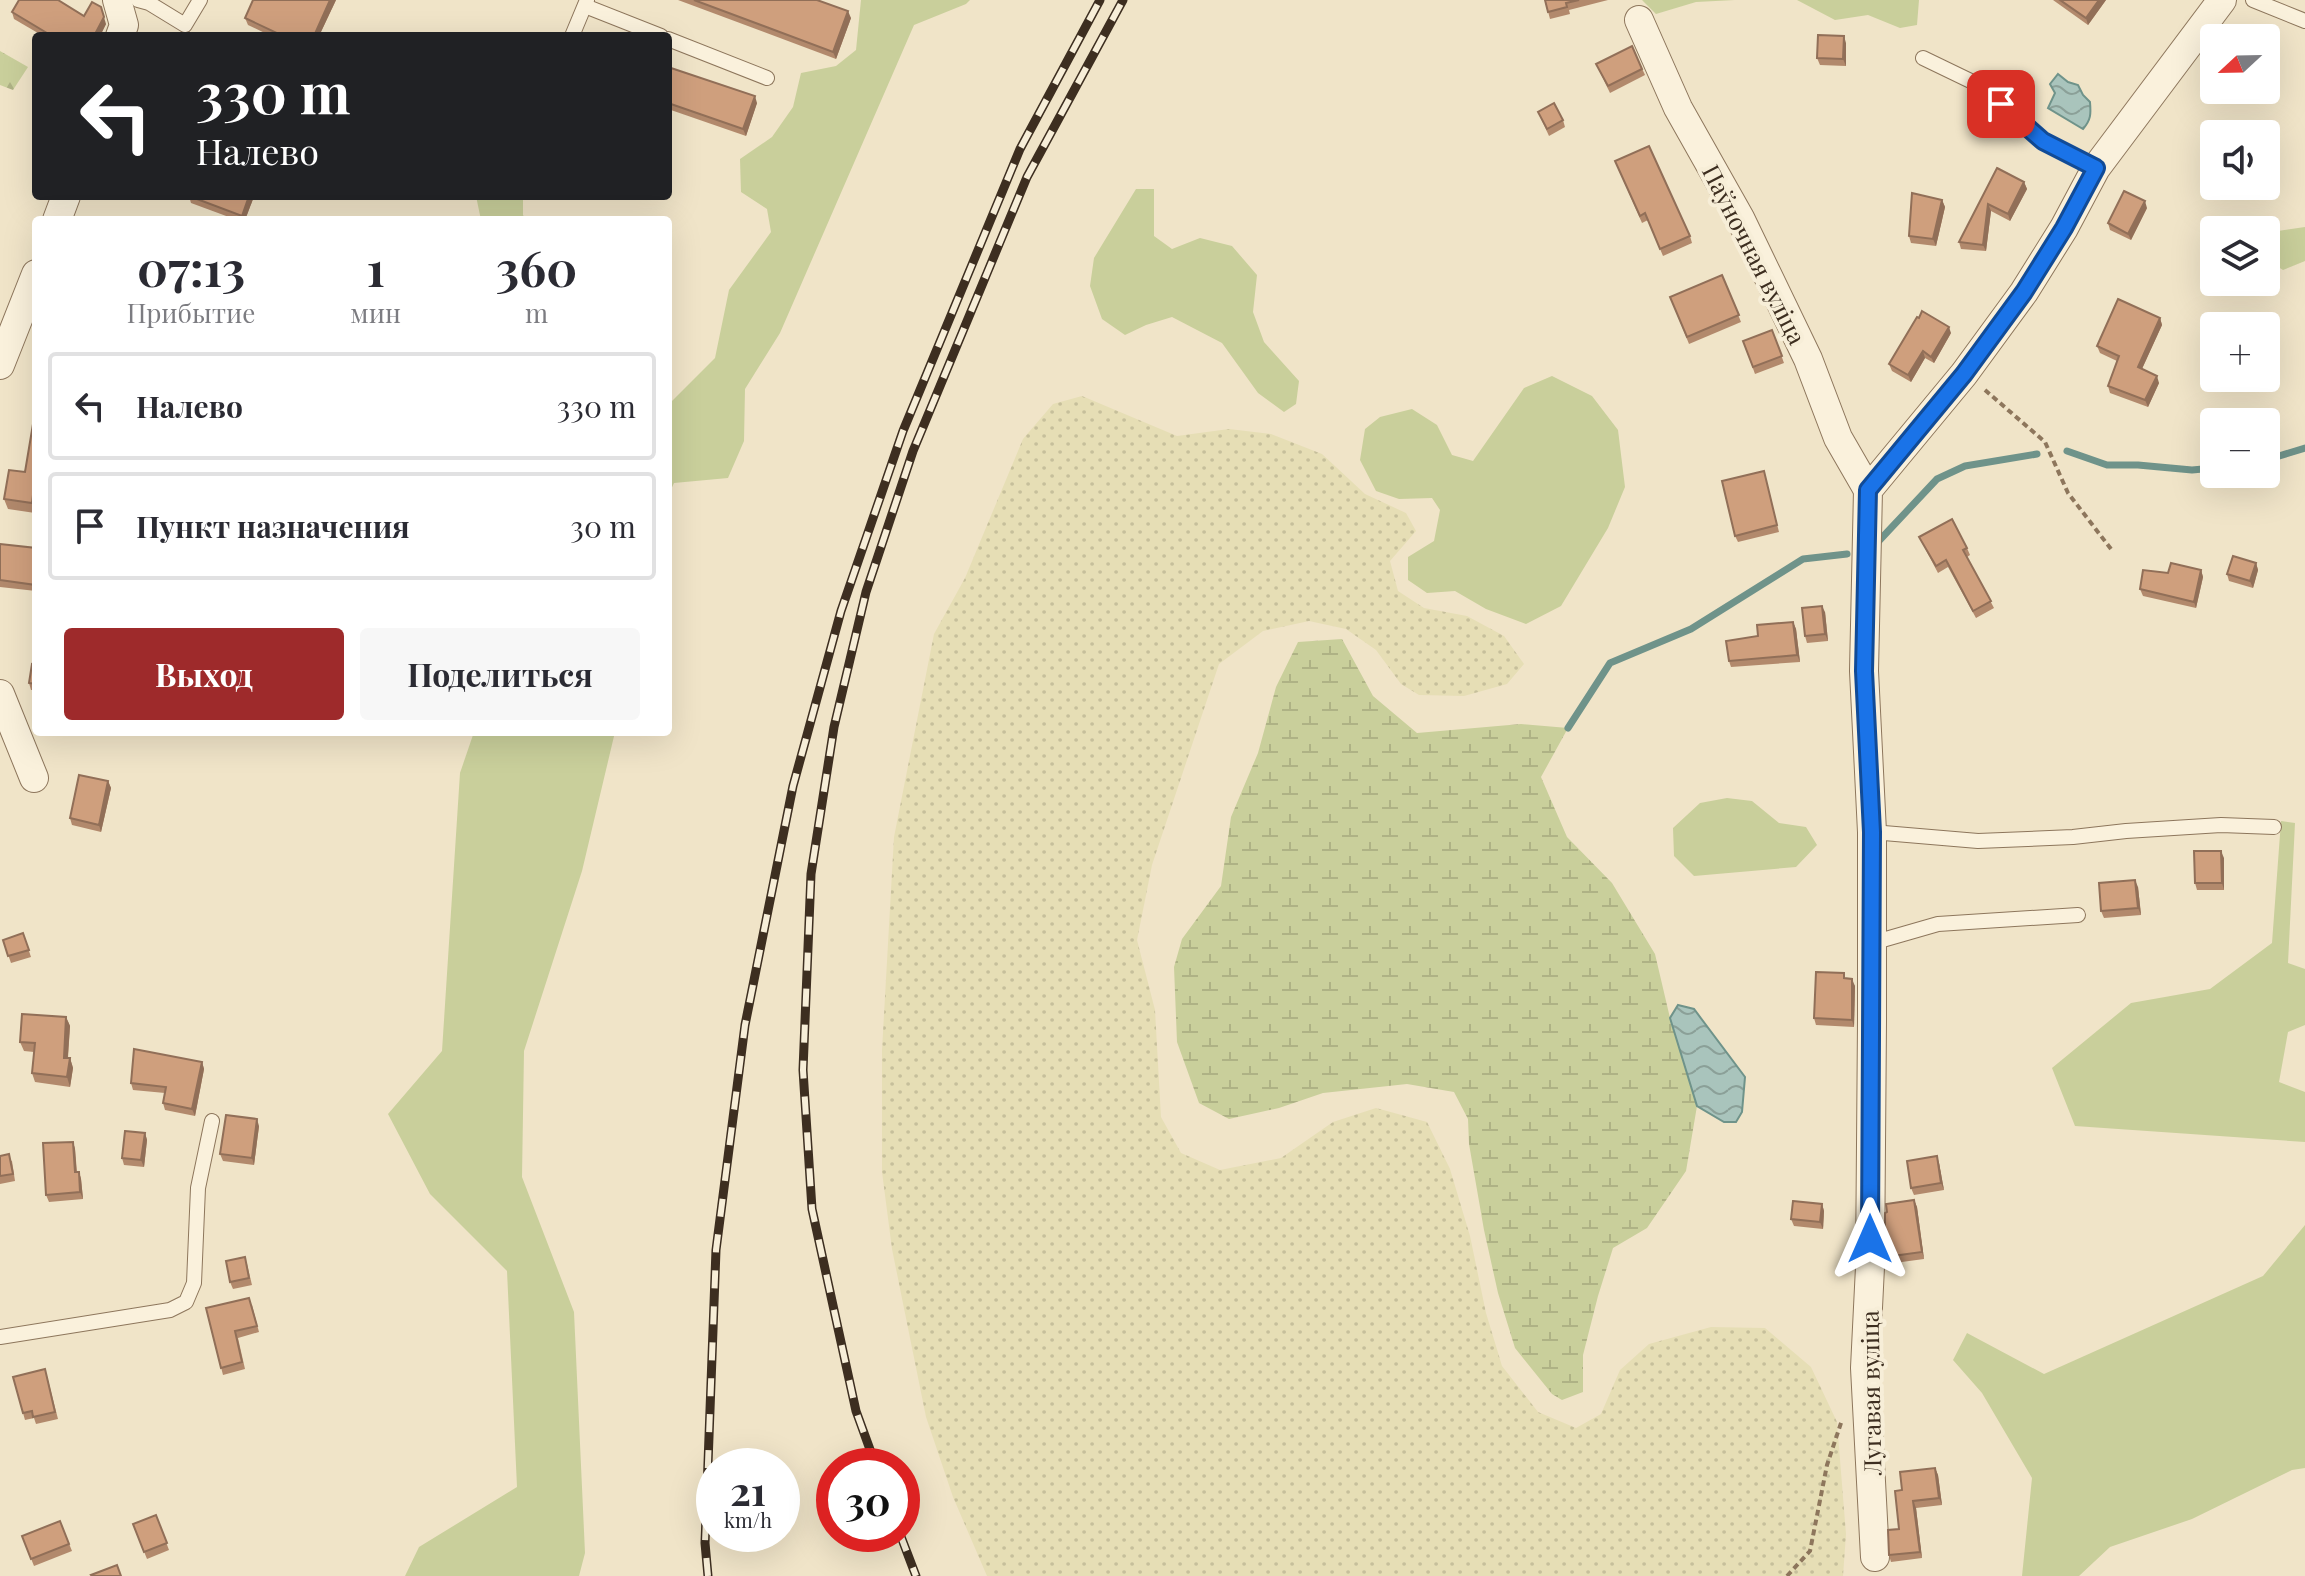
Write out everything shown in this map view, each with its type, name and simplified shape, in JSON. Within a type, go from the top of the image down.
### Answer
[{"type":"street","points":[[117,0],[124,25],[121,32]]},
{"type":"street","points":[[1868,490],[1964,374],[2024,292],[2064,228],[2096,168],[2222,0]]},
{"type":"street","name":"Паўночная вуліца","points":[[1639,20],[1678,108],[1740,218],[1808,359],[1838,438],[1868,490]]},
{"type":"street","points":[[0,365],[32,284]]},
{"type":"street","name":"Лугавая вуліца","points":[[1868,490],[1864,671],[1872,832],[1872,943],[1870,1267],[1865,1368],[1873,1566]]},
{"type":"street","points":[[0,694],[34,778]]},
{"type":"lane","points":[[138,0],[149,3],[190,31],[200,0]]},
{"type":"lane","points":[[2253,0],[2305,21]]},
{"type":"lane","points":[[574,32],[586,3],[652,32]]},
{"type":"lane","points":[[672,41],[767,78]]},
{"type":"lane","points":[[1923,58],[1981,86],[2043,141],[2096,168]]},
{"type":"lane","points":[[1872,832],[1978,841],[2221,825],[2274,827]]},
{"type":"lane","points":[[1872,943],[1938,924],[2078,915]]},
{"type":"lane","points":[[0,1337],[170,1310],[186,1302],[194,1283],[198,1188],[212,1121]]},
{"type":"path","points":[[1964,374],[2045,442],[2068,493],[2111,549]]},
{"type":"path","points":[[1787,1576],[1810,1551],[1827,1465],[1843,1415]]},
{"type":"shaded area","points":[[1082,396],[1177,436],[1229,429],[1271,434],[1322,454],[1365,494],[1406,513],[1416,531],[1390,561],[1398,591],[1424,608],[1467,616],[1504,636],[1524,664],[1507,684],[1464,696],[1419,695],[1401,684],[1376,650],[1346,629],[1309,621],[1263,631],[1219,664],[1152,865],[1137,940],[1155,1010],[1161,1117],[1181,1153],[1220,1170],[1281,1158],[1333,1122],[1376,1108],[1427,1122],[1450,1169],[1502,1366],[1538,1412],[1576,1428],[1601,1414],[1620,1370],[1649,1344],[1711,1327],[1765,1328],[1811,1367],[1837,1422],[1846,1534],[1843,1576],[987,1576],[953,1497],[926,1417],[892,1249],[882,1172],[882,1050],[894,837],[934,634],[965,578],[1023,439],[1053,404]]},
{"type":"green space","points":[[861,0],[970,0],[914,25],[780,333],[745,389],[744,441],[728,478],[674,483],[672,487],[672,401],[715,358],[729,290],[771,232],[767,209],[741,192],[740,159],[772,137],[793,107],[801,73],[836,66],[856,50]]},
{"type":"green space","points":[[1642,0],[1735,0],[1696,2],[1656,14]]},
{"type":"green space","points":[[1797,0],[1919,0],[1917,25],[1900,28],[1868,15],[1835,20]]},
{"type":"green space","points":[[0,51],[28,67],[13,90],[0,85]]},
{"type":"green space","points":[[1136,189],[1154,189],[1154,236],[1172,249],[1200,238],[1232,246],[1257,275],[1253,312],[1264,342],[1299,381],[1296,404],[1284,412],[1258,393],[1222,343],[1172,317],[1125,335],[1102,319],[1090,286],[1094,258]]},
{"type":"green space","points":[[477,200],[523,200],[524,216],[480,216]]},
{"type":"green space","points":[[2305,227],[2305,261],[2283,270],[2280,268],[2280,231]]},
{"type":"green space","points":[[1552,376],[1592,396],[1618,430],[1625,487],[1608,528],[1561,606],[1526,624],[1486,609],[1455,591],[1427,593],[1408,580],[1408,557],[1434,541],[1440,510],[1432,498],[1399,499],[1376,491],[1360,460],[1365,429],[1380,417],[1412,409],[1437,425],[1452,455],[1473,461],[1524,388]]},
{"type":"green space","points":[[1342,639],[1373,696],[1417,733],[1521,724],[1568,728],[1541,777],[1567,837],[1612,883],[1655,954],[1670,1018],[1697,1106],[1686,1171],[1647,1228],[1613,1248],[1583,1355],[1583,1392],[1562,1400],[1552,1394],[1515,1348],[1498,1293],[1484,1230],[1469,1144],[1468,1119],[1454,1092],[1407,1084],[1323,1093],[1279,1108],[1229,1119],[1199,1103],[1177,1042],[1174,967],[1182,939],[1221,886],[1231,817],[1258,753],[1276,687],[1298,642]]},
{"type":"green space","points":[[473,736],[614,736],[582,871],[524,1051],[522,1177],[574,1312],[585,1553],[579,1576],[405,1576],[419,1547],[517,1487],[507,1271],[430,1194],[388,1114],[442,1051],[460,773]]},
{"type":"green space","points":[[1727,798],[1752,801],[1779,823],[1806,827],[1817,845],[1796,867],[1694,876],[1674,856],[1673,828],[1700,803]]},
{"type":"green space","points":[[2281,821],[2295,823],[2288,963],[2305,969],[2305,1025],[2288,1032],[2279,1082],[2305,1092],[2305,1142],[2075,1126],[2052,1068],[2131,1003],[2210,989],[2272,943]]},
{"type":"green space","points":[[2305,1225],[2305,1468],[2292,1470],[2192,1519],[2110,1547],[2079,1576],[2022,1576],[2032,1478],[1982,1393],[1953,1360],[1967,1333],[2044,1374],[2263,1276]]},
{"type":"water","points":[[2058,74],[2078,85],[2090,102],[2090,117],[2083,129],[2048,108],[2055,93],[2050,84]]},
{"type":"water","points":[[1678,1005],[1694,1009],[1745,1077],[1742,1112],[1736,1122],[1724,1122],[1697,1106],[1670,1018]]},
{"type":"building","points":[[19,0],[58,0],[84,16],[92,2],[101,7],[104,17],[96,32],[45,32],[12,12]]},
{"type":"building","points":[[253,0],[330,0],[316,32],[275,32],[245,18]]},
{"type":"building","points":[[694,0],[817,0],[848,11],[833,52]]},
{"type":"building","points":[[1545,0],[1579,0],[1548,12]]},
{"type":"building","points":[[2060,0],[2099,0],[2086,18]]},
{"type":"building","points":[[1818,35],[1844,36],[1843,59],[1817,58]]},
{"type":"building","points":[[1632,46],[1642,69],[1608,86],[1596,64]]},
{"type":"building","points":[[672,68],[755,96],[743,129],[672,104]]},
{"type":"building","points":[[1554,103],[1563,120],[1547,129],[1538,112]]},
{"type":"building","points":[[1649,146],[1690,236],[1660,249],[1645,213],[1640,216],[1615,161]]},
{"type":"building","points":[[1997,168],[2024,182],[2008,214],[1988,204],[1983,245],[1959,242]]},
{"type":"building","points":[[2124,191],[2145,201],[2128,234],[2108,223]]},
{"type":"building","points":[[1912,193],[1942,200],[1933,239],[1909,236]]},
{"type":"building","points":[[200,200],[248,200],[242,216]]},
{"type":"building","points":[[1722,275],[1739,315],[1687,337],[1670,297]]},
{"type":"building","points":[[2118,299],[2160,318],[2138,367],[2157,376],[2145,400],[2108,386],[2119,356],[2097,346]]},
{"type":"building","points":[[1922,311],[1949,327],[1931,357],[1923,351],[1908,375],[1889,364]]},
{"type":"building","points":[[1772,330],[1782,356],[1753,367],[1743,341]]},
{"type":"building","points":[[32,430],[32,503],[4,499],[9,470],[25,472]]},
{"type":"building","points":[[1764,471],[1777,525],[1735,536],[1722,481]]},
{"type":"building","points":[[1952,519],[1967,548],[1963,550],[1991,601],[1973,611],[1946,560],[1936,566],[1919,537]]},
{"type":"building","points":[[0,544],[32,548],[32,584],[0,580]]},
{"type":"building","points":[[2233,556],[2256,563],[2250,581],[2227,574]]},
{"type":"building","points":[[2171,563],[2201,570],[2194,602],[2140,589],[2143,570],[2168,573]]},
{"type":"building","points":[[1822,606],[1825,634],[1805,636],[1802,608]]},
{"type":"building","points":[[1793,622],[1797,655],[1729,661],[1726,641],[1758,636],[1757,625]]},
{"type":"building","points":[[79,775],[108,781],[99,825],[70,818]]},
{"type":"building","points":[[2194,851],[2221,851],[2222,883],[2195,883]]},
{"type":"building","points":[[2135,880],[2138,908],[2101,911],[2099,883]]},
{"type":"building","points":[[23,933],[29,950],[8,956],[3,940]]},
{"type":"building","points":[[1816,972],[1844,973],[1844,978],[1852,979],[1852,1020],[1814,1018]]},
{"type":"building","points":[[22,1014],[66,1017],[64,1058],[70,1058],[67,1077],[32,1073],[35,1043],[20,1042]]},
{"type":"building","points":[[134,1049],[202,1062],[192,1109],[163,1103],[166,1087],[131,1083]]},
{"type":"building","points":[[226,1115],[257,1119],[252,1158],[220,1154]]},
{"type":"building","points":[[125,1131],[145,1133],[141,1160],[122,1158]]},
{"type":"building","points":[[73,1142],[80,1192],[46,1195],[43,1143]]},
{"type":"building","points":[[9,1154],[13,1174],[0,1176],[0,1156]]},
{"type":"building","points":[[1937,1156],[1941,1183],[1911,1188],[1907,1161]]},
{"type":"building","points":[[1914,1200],[1922,1252],[1885,1257],[1886,1204]]},
{"type":"building","points":[[1793,1201],[1822,1204],[1820,1222],[1791,1219]]},
{"type":"building","points":[[245,1257],[249,1278],[230,1282],[226,1261]]},
{"type":"building","points":[[249,1298],[257,1326],[235,1331],[242,1362],[221,1368],[206,1308]]},
{"type":"building","points":[[45,1369],[55,1412],[33,1417],[32,1411],[23,1413],[13,1377]]},
{"type":"building","points":[[1935,1468],[1939,1498],[1913,1501],[1920,1552],[1889,1555],[1888,1530],[1899,1529],[1895,1491],[1902,1490],[1900,1472]]},
{"type":"building","points":[[156,1515],[167,1543],[144,1552],[133,1524]]},
{"type":"building","points":[[60,1521],[69,1544],[31,1559],[22,1536]]},
{"type":"building","points":[[117,1565],[121,1576],[91,1575]]},
{"type":"waterway","points":[[2280,456],[2305,448]]},
{"type":"waterway","points":[[2067,451],[2107,465],[2200,469]]},
{"type":"waterway","points":[[1876,544],[1937,479],[1965,466],[2037,454]]},
{"type":"waterway","points":[[1568,728],[1610,663],[1691,629],[1803,559],[1847,554]]},
{"type":"railway","points":[[708,1576],[705,1543],[716,1250],[745,1025],[793,786],[841,611],[903,431],[1020,149],[1100,0]]},
{"type":"railway","points":[[869,1448],[856,1411],[812,1209],[803,1070],[811,874],[834,727],[866,592],[913,451],[1027,177],[1123,0]]},
{"type":"railway","points":[[907,1552],[916,1576]]},
{"type":"route","points":[[1870,1239],[1872,832],[1864,671],[1868,490],[1964,374],[2024,292],[2064,228],[2096,168],[2043,141],[2001,104]]}]
